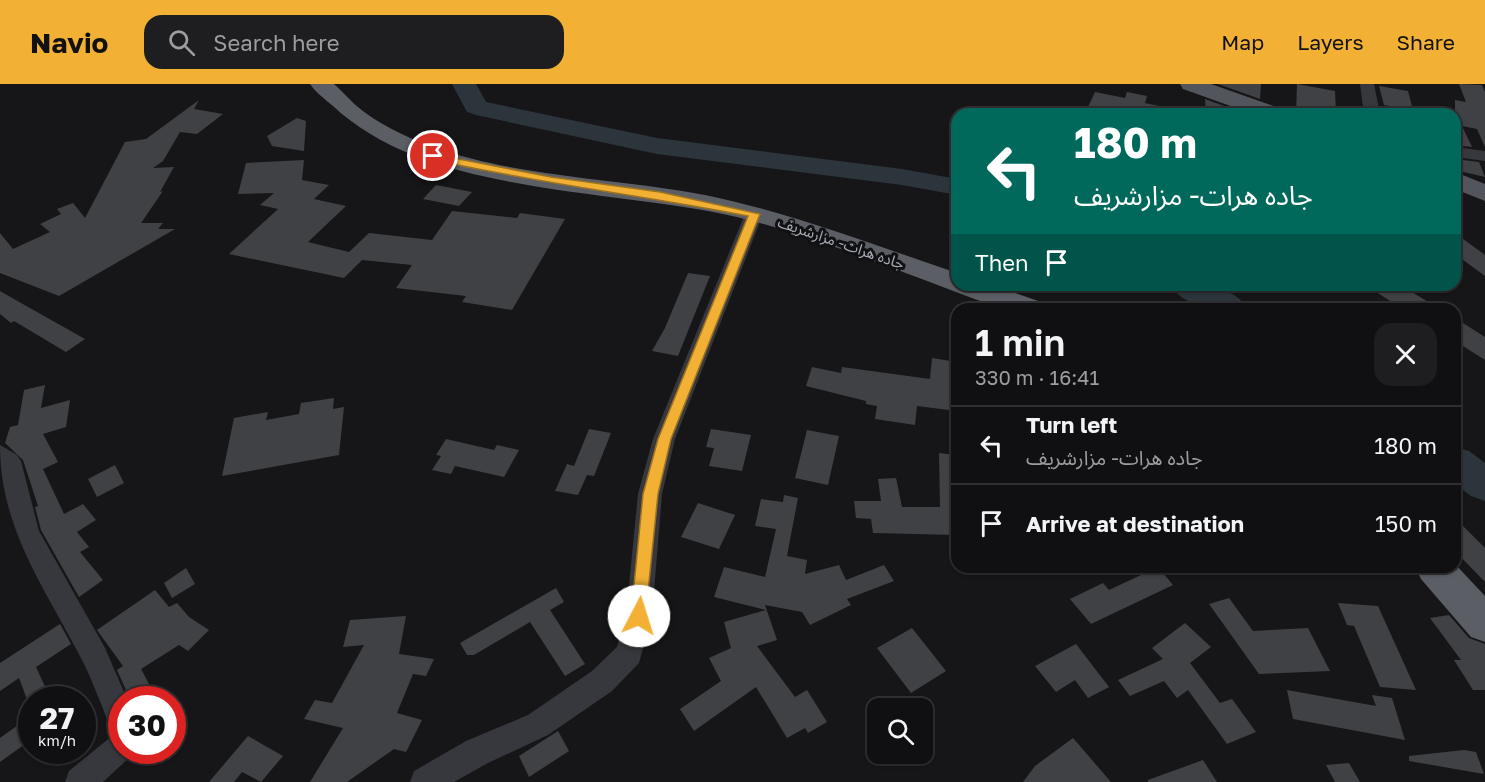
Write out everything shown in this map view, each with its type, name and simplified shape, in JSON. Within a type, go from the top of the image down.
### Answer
[{"type":"highway","name":"جاده هرات- مزارشریف","points":[[321,84],[336,103],[387,136],[433,156],[551,180],[660,196],[754,214],[951,281]]},
{"type":"highway","points":[[980,291],[1015,303]]},
{"type":"highway","points":[[1439,573],[1485,624]]},
{"type":"main road","points":[[1191,84],[1257,108]]},
{"type":"main road","points":[[1461,182],[1485,194]]},
{"type":"street","points":[[1367,84],[1371,108]]},
{"type":"street","points":[[1461,153],[1485,156]]},
{"type":"street","points":[[424,782],[477,752],[538,725],[602,681],[629,654],[639,616],[651,494],[664,439],[754,214]]},
{"type":"street","points":[[0,454],[9,461],[27,533],[95,657],[108,687]]},
{"type":"street","points":[[80,782],[108,757]]},
{"type":"building","points":[[1218,84],[1261,84],[1260,99]]},
{"type":"building","points":[[1297,84],[1335,91],[1336,108],[1296,108]]},
{"type":"building","points":[[1459,84],[1482,85],[1485,92],[1485,147],[1477,129],[1462,126],[1472,147],[1461,146],[1461,108],[1455,108],[1455,100],[1466,102]]},
{"type":"building","points":[[1379,86],[1408,91],[1412,108],[1401,108],[1384,105]]},
{"type":"building","points":[[1095,92],[1125,98],[1127,92],[1147,96],[1145,103],[1164,107],[1092,108],[1088,107]]},
{"type":"building","points":[[1205,99],[1230,108],[1206,108]]},
{"type":"building","points":[[199,100],[194,109],[223,114],[197,134],[180,132],[163,161],[153,168],[174,167],[160,192],[163,191],[141,223],[163,223],[158,229],[175,229],[59,296],[0,273],[0,233],[13,249],[50,232],[40,224],[61,214],[57,209],[73,203],[85,218],[125,142],[146,139]]},
{"type":"building","points":[[297,118],[306,121],[304,151],[272,146],[267,136]]},
{"type":"building","points":[[304,160],[302,180],[329,185],[314,199],[346,206],[308,242],[349,252],[369,233],[432,240],[452,211],[517,218],[520,213],[565,219],[512,310],[462,302],[466,296],[396,288],[412,265],[362,260],[344,278],[229,254],[278,209],[260,205],[274,193],[238,194],[246,163]]},
{"type":"building","points":[[1461,160],[1479,162],[1485,177],[1461,171]]},
{"type":"building","points":[[436,185],[472,192],[459,206],[423,199]]},
{"type":"building","points":[[1461,237],[1485,255],[1485,276],[1461,258]]},
{"type":"building","points":[[688,273],[710,276],[678,356],[652,351],[665,328]]},
{"type":"building","points":[[0,291],[85,339],[66,352],[14,321],[11,323],[0,314]]},
{"type":"building","points":[[1374,291],[1410,291],[1430,303],[1394,303]]},
{"type":"building","points":[[1461,322],[1485,337],[1485,360],[1461,345]]},
{"type":"building","points":[[932,358],[951,361],[951,410],[917,406],[915,425],[875,419],[877,406],[866,404],[866,401],[806,386],[812,367],[841,373],[842,367],[930,379]]},
{"type":"building","points":[[45,385],[41,408],[70,400],[66,427],[43,434],[58,462],[43,469],[64,514],[83,504],[96,520],[77,532],[89,547],[80,552],[103,580],[79,597],[41,530],[35,507],[38,506],[23,460],[5,443],[10,427],[18,425],[24,390]]},
{"type":"building","points":[[334,398],[333,409],[344,407],[339,455],[222,476],[234,418],[268,412],[266,420],[299,414],[301,403]]},
{"type":"building","points":[[589,429],[611,433],[594,476],[587,475],[578,495],[555,491],[567,464],[574,466]]},
{"type":"building","points":[[711,429],[751,435],[742,471],[709,466],[714,448],[706,447]]},
{"type":"building","points":[[807,430],[839,436],[828,485],[795,478]]},
{"type":"building","points":[[446,439],[494,450],[497,445],[519,450],[504,477],[455,466],[451,474],[432,470],[441,456],[436,455]]},
{"type":"building","points":[[939,453],[951,454],[951,535],[873,533],[871,519],[856,518],[854,501],[881,501],[878,479],[896,478],[902,507],[940,507]]},
{"type":"building","points":[[115,465],[124,483],[97,497],[88,479]]},
{"type":"building","points":[[784,495],[798,498],[787,556],[807,560],[805,574],[839,565],[846,580],[884,565],[894,581],[847,599],[851,605],[810,625],[802,612],[765,605],[777,640],[757,646],[795,697],[807,690],[827,722],[808,733],[805,728],[787,738],[756,687],[694,731],[680,709],[721,681],[709,658],[731,648],[724,622],[766,610],[714,597],[724,567],[765,577],[776,529],[755,526],[761,499],[783,502]]},
{"type":"building","points":[[698,503],[735,515],[719,549],[681,537]]},
{"type":"building","points":[[1461,524],[1485,548],[1485,582],[1461,557]]},
{"type":"building","points":[[186,568],[195,584],[172,598],[164,583]]},
{"type":"building","points":[[1145,573],[1163,573],[1173,585],[1091,624],[1070,599],[1103,583],[1109,590]]},
{"type":"building","points":[[556,588],[564,602],[550,610],[585,664],[565,676],[530,622],[474,655],[467,655],[460,643]]},
{"type":"building","points":[[155,590],[169,607],[177,603],[189,617],[209,630],[188,651],[179,645],[141,669],[149,684],[146,686],[124,686],[117,670],[123,666],[97,630]]},
{"type":"building","points":[[1229,598],[1253,631],[1308,628],[1330,671],[1259,674],[1209,604]]},
{"type":"building","points":[[1338,603],[1378,606],[1416,690],[1380,687],[1354,626],[1347,625]]},
{"type":"building","points":[[1449,615],[1469,638],[1485,644],[1485,690],[1473,690],[1454,660],[1461,660],[1430,618]]},
{"type":"building","points":[[406,616],[399,654],[434,659],[426,676],[413,674],[397,713],[422,720],[406,752],[394,749],[347,782],[310,782],[343,728],[304,719],[315,700],[332,703],[364,645],[343,647],[350,620]]},
{"type":"building","points":[[1185,623],[1211,647],[1190,663],[1220,703],[1232,699],[1256,732],[1227,744],[1188,690],[1177,698],[1164,681],[1130,696],[1118,680],[1163,659],[1152,648]]},
{"type":"building","points":[[60,624],[71,644],[36,667],[45,686],[22,686],[19,678],[0,691],[0,663]]},
{"type":"building","points":[[912,628],[946,671],[911,693],[877,648]]},
{"type":"building","points":[[1076,644],[1109,687],[1088,698],[1075,680],[1056,692],[1035,666]]},
{"type":"building","points":[[1287,690],[1376,706],[1372,695],[1392,698],[1405,740],[1293,719]]},
{"type":"building","points":[[18,725],[18,749],[0,762],[0,738]]},
{"type":"building","points":[[558,731],[569,751],[529,777],[519,756]]},
{"type":"building","points":[[248,736],[283,756],[261,782],[242,772],[234,782],[209,782]]},
{"type":"building","points":[[1073,738],[1111,782],[1023,782],[1035,766]]},
{"type":"building","points":[[1464,750],[1476,752],[1484,774],[1409,761],[1409,756]]},
{"type":"building","points":[[1203,760],[1217,782],[1148,782],[1148,780]]},
{"type":"building","points":[[1349,763],[1360,782],[1335,782],[1326,765]]},
{"type":"waterway","points":[[464,84],[476,107],[657,146],[902,177],[951,186]]},
{"type":"waterway","points":[[1198,291],[1220,303]]},
{"type":"waterway","points":[[1461,467],[1485,485]]},
{"type":"route","points":[[433,156],[551,180],[660,196],[754,214],[664,439],[651,494],[639,616]]}]
